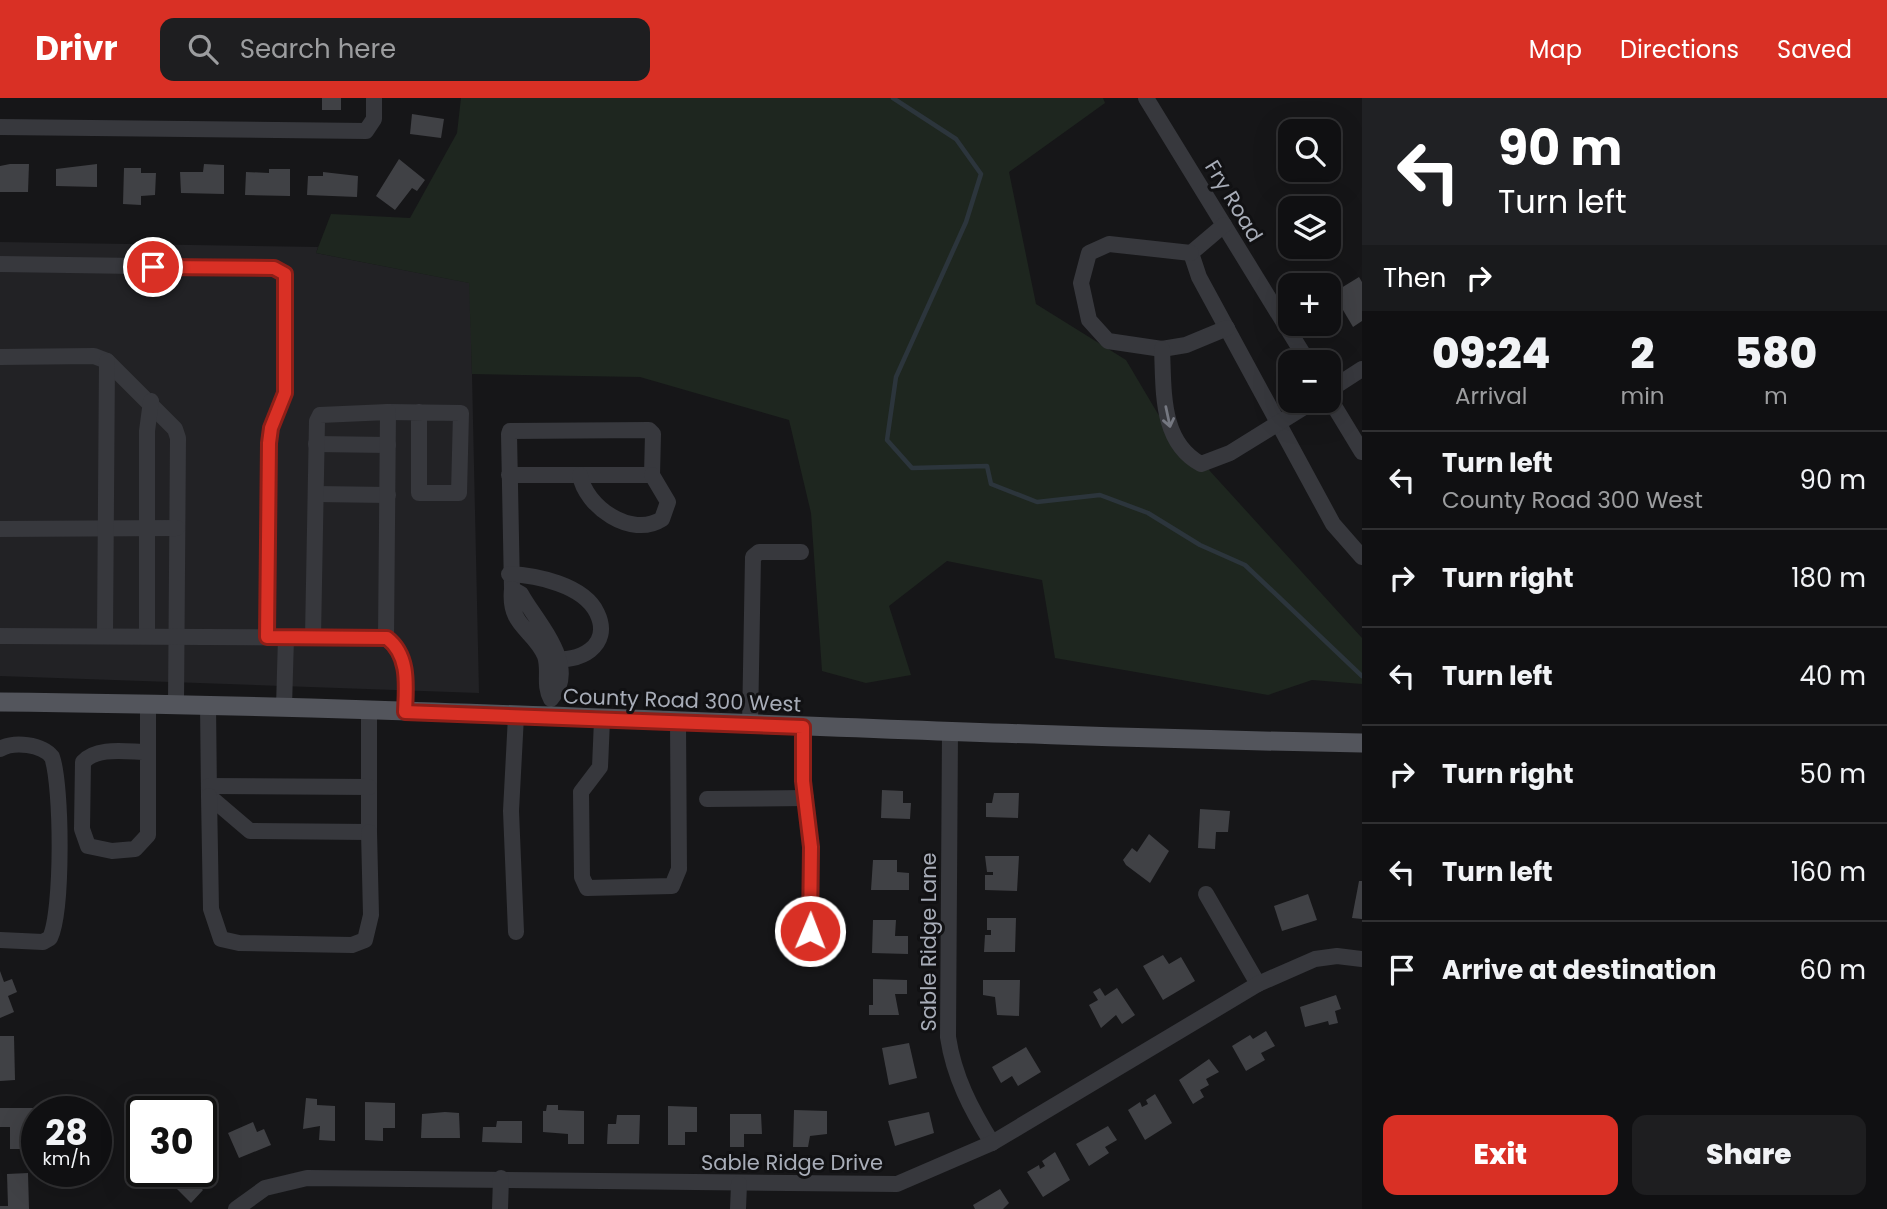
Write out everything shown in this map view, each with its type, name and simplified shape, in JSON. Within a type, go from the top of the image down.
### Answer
[{"type":"main road","name":"County Road 300 West","points":[[0,702],[208,704],[516,716],[550,708],[601,720],[1357,743]]},
{"type":"street","points":[[0,127],[366,131],[374,118],[374,98]]},
{"type":"street","name":"Fry Road","points":[[1146,98],[1301,350]]},
{"type":"street","points":[[1224,225],[1191,253],[1109,244],[1089,253],[1081,283],[1089,320],[1108,341],[1162,349],[1185,345],[1227,328]]},
{"type":"street","points":[[1191,253],[1199,277],[1333,524],[1362,557]]},
{"type":"street","points":[[0,264],[274,268],[285,274],[285,393],[271,428],[269,443],[267,637]]},
{"type":"street","points":[[1162,349],[1164,400],[1172,433],[1185,455],[1201,464],[1230,453],[1296,413]]},
{"type":"street","points":[[0,357],[94,356],[107,361],[171,421],[178,438],[176,704]]},
{"type":"street","points":[[105,635],[107,361]]},
{"type":"street","points":[[1341,384],[1362,369]]},
{"type":"street","points":[[147,635],[146,528],[151,401]]},
{"type":"street","points":[[387,638],[388,412]]},
{"type":"street","points":[[313,637],[320,415],[388,412],[419,412],[461,413],[459,493],[419,493],[419,412]]},
{"type":"street","points":[[1340,413],[1362,452]]},
{"type":"street","points":[[550,708],[546,690],[556,649],[521,594],[510,582],[509,434],[512,429],[649,430],[653,434],[652,475],[667,496],[668,509],[662,519],[649,525],[624,521],[603,513],[585,494],[580,475]]},
{"type":"street","points":[[317,444],[388,446]]},
{"type":"street","points":[[509,475],[652,475]]},
{"type":"street","points":[[316,494],[387,495]]},
{"type":"street","points":[[0,529],[177,528]]},
{"type":"street","points":[[750,725],[753,557],[759,552],[801,552]]},
{"type":"street","points":[[510,582],[548,579],[581,596],[597,613],[600,632],[595,647],[576,659],[552,658]]},
{"type":"street","points":[[0,636],[387,638],[398,647],[402,659],[406,676],[405,712]]},
{"type":"street","points":[[284,707],[286,637]]},
{"type":"street","points":[[148,703],[148,752],[148,835],[140,847],[112,850],[88,846],[82,829],[83,762],[98,752],[148,752]]},
{"type":"street","points":[[208,704],[211,909],[220,939],[239,943],[352,945],[365,940],[370,915],[369,710]]},
{"type":"street","points":[[516,716],[511,811],[516,932]]},
{"type":"street","points":[[601,720],[600,767],[581,792],[582,877],[587,888],[672,886],[679,869],[678,723]]},
{"type":"street","points":[[803,727],[811,847],[810,959]]},
{"type":"street","name":"Sable Ridge Lane","points":[[950,732],[948,1037],[956,1074],[972,1111],[992,1143]]},
{"type":"street","points":[[0,749],[5,746],[37,746],[44,748],[52,757],[58,887],[58,915],[50,938],[43,942],[0,940]]},
{"type":"street","points":[[209,791],[369,787]]},
{"type":"street","points":[[209,791],[250,831],[369,832]]},
{"type":"street","points":[[707,799],[806,798]]},
{"type":"street","points":[[1206,894],[1258,984]]},
{"type":"street","name":"Sable Ridge Drive","points":[[236,1209],[251,1196],[282,1182],[307,1178],[897,1184],[992,1143],[1258,984],[1315,959],[1338,956],[1362,959]]},
{"type":"street","points":[[500,1209],[501,1178]]},
{"type":"street","points":[[738,1209],[739,1184]]},
{"type":"shaded area","points":[[461,98],[1103,98],[1105,103],[1009,172],[1036,304],[1126,360],[1158,414],[1362,638],[1362,684],[1312,680],[1268,695],[1055,658],[1042,580],[947,561],[889,606],[911,675],[866,683],[822,671],[811,513],[789,420],[640,377],[472,374],[469,283],[316,253],[331,214],[410,218],[457,133]]},
{"type":"shaded area","points":[[0,242],[318,247],[316,253],[470,283],[479,693],[0,676]]},
{"type":"building","points":[[322,98],[341,98],[341,110],[322,110]]},
{"type":"building","points":[[412,114],[444,119],[441,138],[410,134]]},
{"type":"building","points":[[399,159],[425,180],[417,191],[412,188],[395,210],[376,196]]},
{"type":"building","points":[[29,164],[28,192],[0,192],[0,166]]},
{"type":"building","points":[[97,164],[97,187],[56,186],[56,169]]},
{"type":"building","points":[[204,164],[224,165],[224,194],[181,193],[180,172],[203,172]]},
{"type":"building","points":[[124,168],[141,168],[141,173],[156,173],[155,195],[141,196],[141,205],[123,204]]},
{"type":"building","points":[[269,169],[290,169],[290,196],[245,195],[246,172],[269,173]]},
{"type":"building","points":[[323,172],[358,176],[357,197],[307,195],[308,176],[323,176]]},
{"type":"building","points":[[1359,277],[1362,282],[1362,321],[1353,327],[1341,307],[1341,288]]},
{"type":"building","points":[[882,790],[903,791],[903,803],[911,803],[910,819],[881,818]]},
{"type":"building","points":[[994,793],[1019,793],[1018,818],[986,817],[986,803],[992,803]]},
{"type":"building","points":[[1200,809],[1230,811],[1228,832],[1216,832],[1215,849],[1198,848]]},
{"type":"building","points":[[1149,834],[1169,851],[1150,883],[1123,860],[1132,848],[1137,852]]},
{"type":"building","points":[[985,856],[1019,856],[1017,891],[985,890],[985,875],[993,875],[993,872],[987,872]]},
{"type":"building","points":[[873,860],[897,860],[897,872],[909,873],[909,890],[871,890]]},
{"type":"building","points":[[1359,881],[1362,881],[1362,919],[1352,918]]},
{"type":"building","points":[[1308,894],[1317,920],[1282,931],[1274,906]]},
{"type":"building","points":[[987,918],[1016,918],[1015,952],[984,952],[985,935],[991,935],[991,930],[987,930]]},
{"type":"building","points":[[873,920],[896,920],[895,936],[908,936],[908,954],[872,953]]},
{"type":"building","points":[[1163,955],[1169,964],[1181,957],[1195,981],[1163,1000],[1143,966]]},
{"type":"building","points":[[0,971],[4,982],[12,979],[17,992],[8,996],[14,1012],[0,1018]]},
{"type":"building","points":[[873,979],[907,980],[907,994],[895,994],[899,1015],[869,1015],[869,1005],[873,1005]]},
{"type":"building","points":[[983,980],[1020,980],[1019,1016],[997,1015],[995,997],[983,995]]},
{"type":"building","points":[[1100,988],[1105,996],[1117,988],[1135,1015],[1122,1024],[1116,1015],[1101,1028],[1089,1005],[1098,1000],[1093,992]]},
{"type":"building","points":[[1336,995],[1341,1009],[1335,1011],[1338,1023],[1329,1025],[1328,1021],[1305,1027],[1300,1007]]},
{"type":"building","points":[[1266,1031],[1275,1046],[1261,1053],[1265,1060],[1246,1071],[1232,1046],[1250,1035],[1253,1039]]},
{"type":"building","points":[[0,1036],[14,1036],[15,1080],[0,1081]]},
{"type":"building","points":[[909,1043],[917,1078],[889,1085],[882,1048]]},
{"type":"building","points":[[1026,1047],[1041,1072],[1018,1086],[1012,1076],[1001,1083],[992,1067]]},
{"type":"building","points":[[1209,1059],[1219,1072],[1206,1079],[1209,1085],[1200,1090],[1204,1097],[1193,1104],[1179,1080]]},
{"type":"building","points":[[1155,1094],[1172,1123],[1145,1140],[1128,1110],[1140,1102],[1142,1107],[1148,1104],[1146,1100]]},
{"type":"building","points":[[306,1098],[317,1099],[317,1105],[335,1106],[335,1141],[319,1140],[320,1126],[303,1129]]},
{"type":"building","points":[[365,1102],[395,1103],[395,1128],[383,1128],[383,1141],[365,1140]]},
{"type":"building","points":[[547,1105],[558,1105],[558,1110],[584,1111],[584,1144],[568,1144],[568,1134],[543,1132],[543,1111],[546,1111]]},
{"type":"building","points":[[668,1106],[697,1107],[697,1132],[685,1132],[685,1145],[668,1145]]},
{"type":"building","points":[[0,1108],[21,1108],[21,1149],[10,1149],[10,1127],[0,1127]]},
{"type":"building","points":[[794,1110],[827,1111],[827,1134],[810,1136],[808,1147],[793,1147]]},
{"type":"building","points":[[929,1112],[934,1133],[895,1146],[888,1121]]},
{"type":"building","points":[[459,1113],[460,1138],[421,1138],[422,1114]]},
{"type":"building","points":[[730,1114],[761,1114],[762,1134],[744,1134],[744,1147],[730,1147]]},
{"type":"building","points":[[617,1115],[640,1115],[639,1144],[607,1144],[608,1124],[616,1124]]},
{"type":"building","points":[[497,1121],[522,1121],[522,1143],[482,1142],[483,1127],[496,1127]]},
{"type":"building","points":[[253,1122],[257,1132],[264,1129],[271,1145],[239,1158],[228,1133]]},
{"type":"building","points":[[1108,1126],[1117,1140],[1105,1147],[1109,1153],[1089,1166],[1076,1144]]},
{"type":"building","points":[[1055,1152],[1070,1180],[1043,1197],[1027,1172],[1039,1165],[1040,1169],[1045,1166],[1042,1161]]},
{"type":"building","points":[[21,1173],[21,1187],[28,1187],[29,1209],[0,1209],[0,1206],[8,1206],[7,1174]]},
{"type":"building","points":[[175,1187],[200,1187],[203,1190],[191,1203]]},
{"type":"building","points":[[1000,1189],[1009,1203],[1003,1209],[975,1209],[973,1205]]},
{"type":"waterway","points":[[893,98],[956,139],[981,174],[966,222],[896,377],[887,440],[912,468],[987,466],[991,484],[1037,502],[1100,495],[1148,513],[1200,545],[1245,565],[1362,676]]},
{"type":"route","points":[[153,267],[274,268],[285,274],[285,393],[271,428],[269,443],[267,637],[387,638],[398,647],[402,659],[406,676],[405,712],[803,727],[803,781],[811,847],[810,931]]}]
